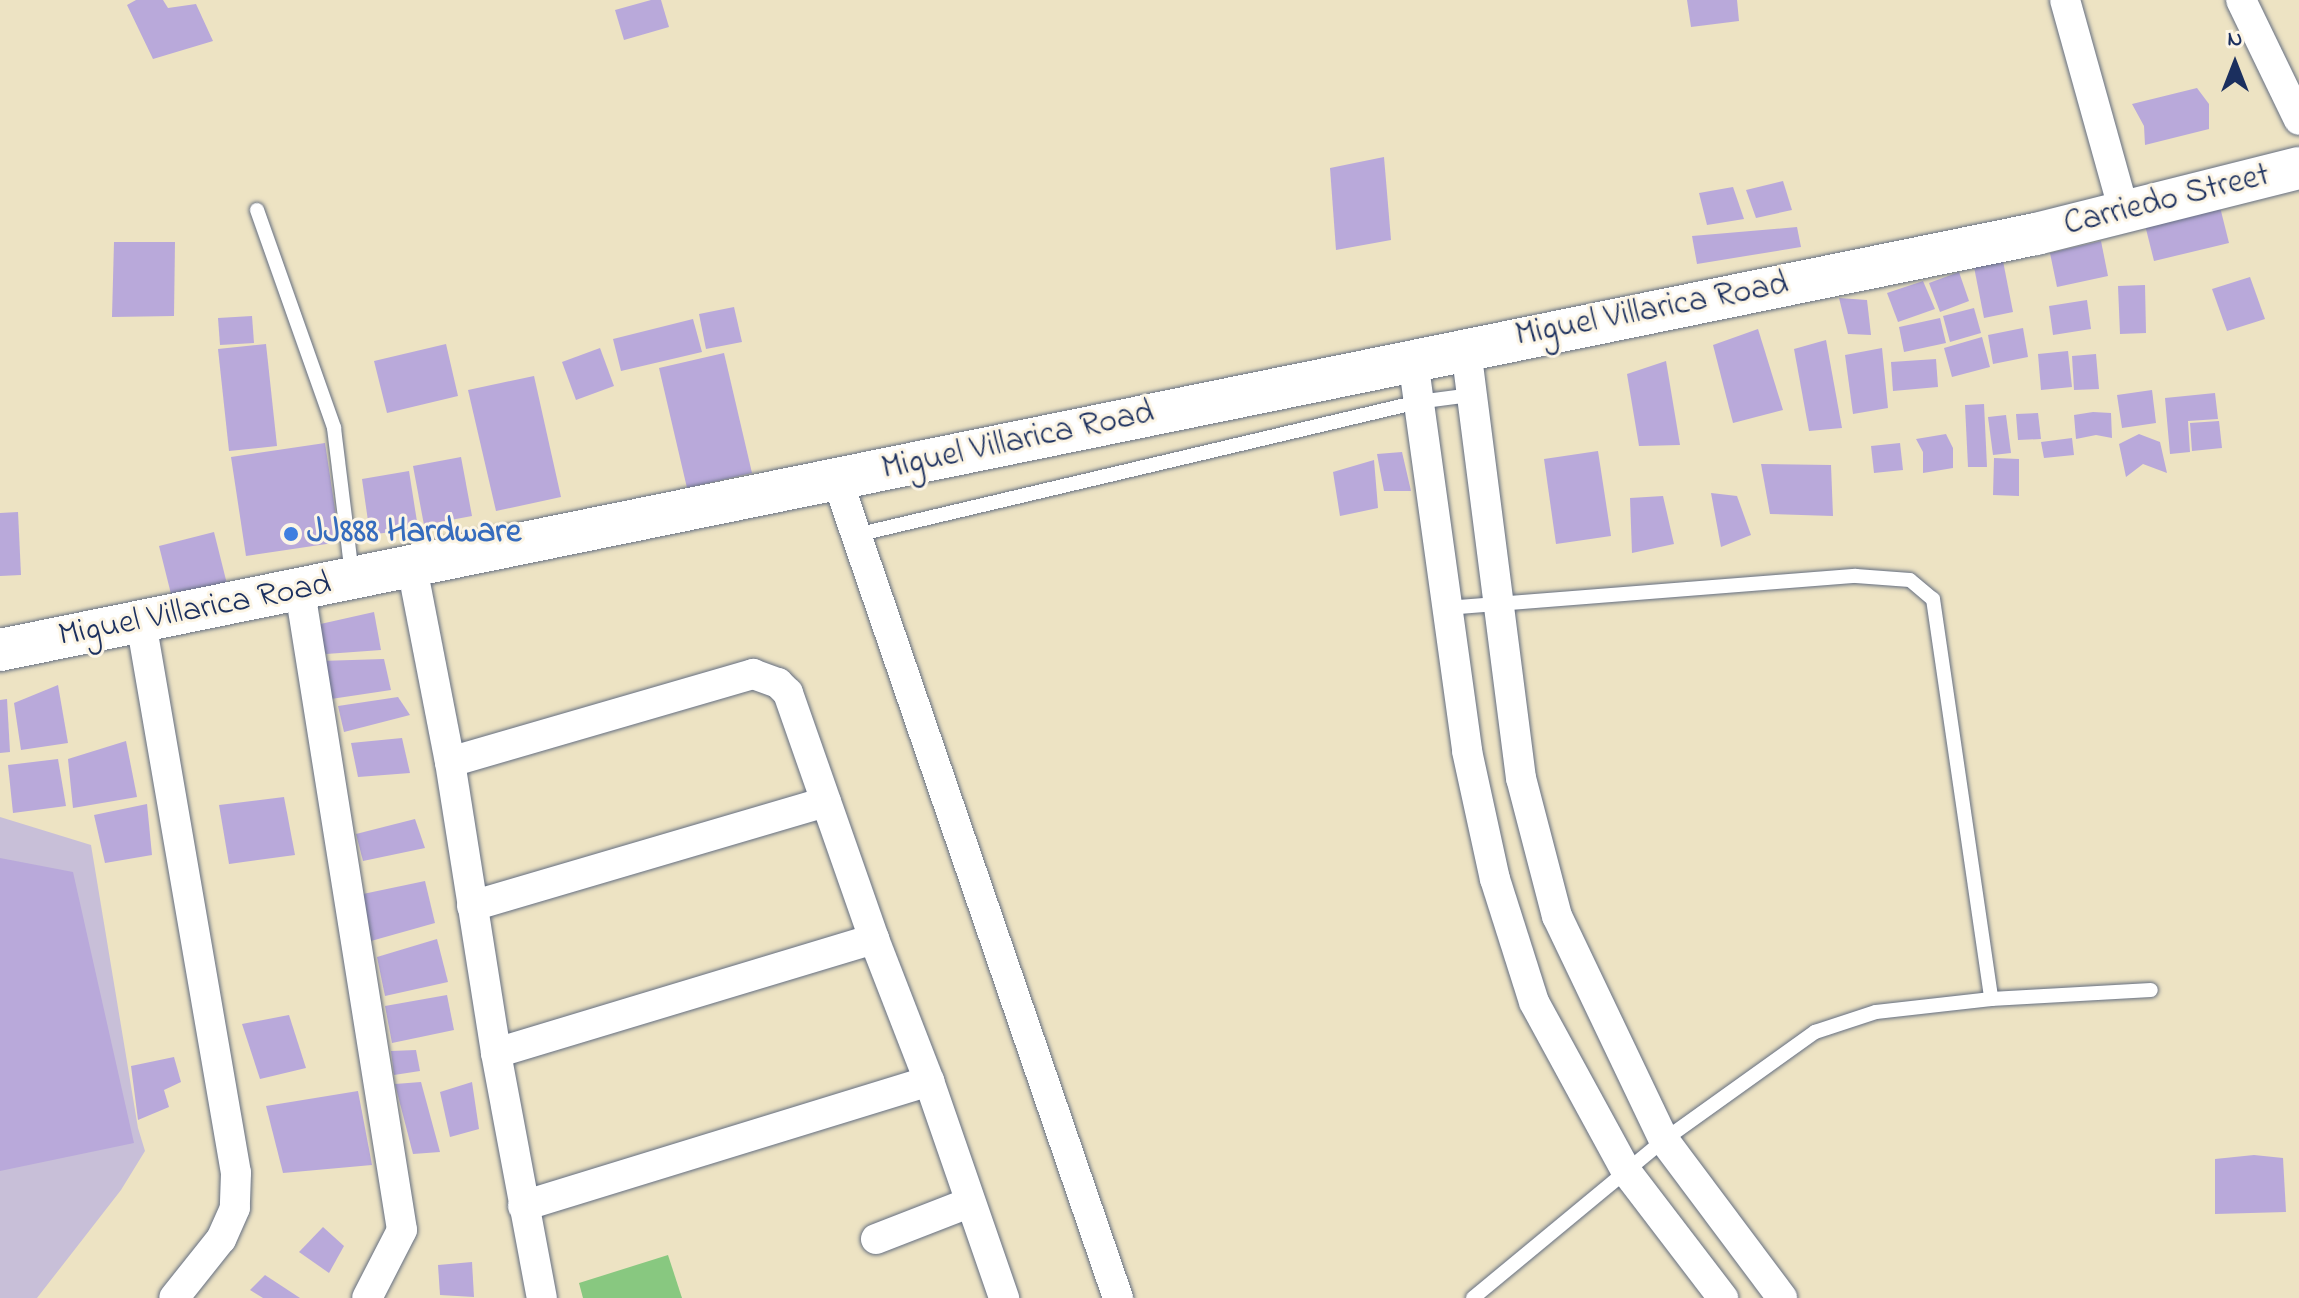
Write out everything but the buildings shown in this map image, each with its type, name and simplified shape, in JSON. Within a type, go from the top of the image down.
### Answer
[{"type":"main road","name":"Carriedo Street","points":[[2036,234],[2299,168]]},
{"type":"main road","name":"Miguel Villarica Road","points":[[0,650],[2036,234]]},
{"type":"street","points":[[2065,0],[2124,211]]},
{"type":"street","points":[[2241,0],[2299,120]]},
{"type":"street","points":[[1466,349],[1496,605],[1521,778],[1557,916],[1664,1140],[1782,1298]]},
{"type":"street","points":[[1413,360],[1467,751],[1489,850],[1534,1002],[1626,1171],[1723,1298]]},
{"type":"street","points":[[837,479],[853,535],[1118,1298]]},
{"type":"street","points":[[412,567],[450,762],[523,1206],[533,1291]]},
{"type":"street","points":[[300,591],[402,1230],[367,1298]]},
{"type":"street","points":[[141,622],[236,1173],[235,1208],[221,1239],[174,1298]]},
{"type":"street","points":[[450,762],[753,674],[778,683],[788,693],[1004,1298]]},
{"type":"street","points":[[472,906],[826,802]]},
{"type":"street","points":[[496,1053],[874,939]]},
{"type":"street","points":[[523,1206],[929,1081]]},
{"type":"street","points":[[876,1239],[969,1203]]},
{"type":"lane","points":[[257,210],[334,428],[352,580]]},
{"type":"lane","points":[[853,535],[1418,402],[1471,395]]},
{"type":"lane","points":[[1445,608],[1856,576],[1910,580],[1933,599],[1991,999]]},
{"type":"lane","points":[[1473,1298],[1664,1140],[1815,1032],[1876,1012],[1991,999],[2151,990]]},
{"type":"shaded area","points":[[0,817],[91,845],[138,1128],[145,1151],[121,1190],[37,1298],[0,1298]]},
{"type":"green space","points":[[668,1255],[682,1298],[583,1298],[579,1283]]},
{"type":"place","name":"JJ888 Hardware","points":[[291,534]]}]
